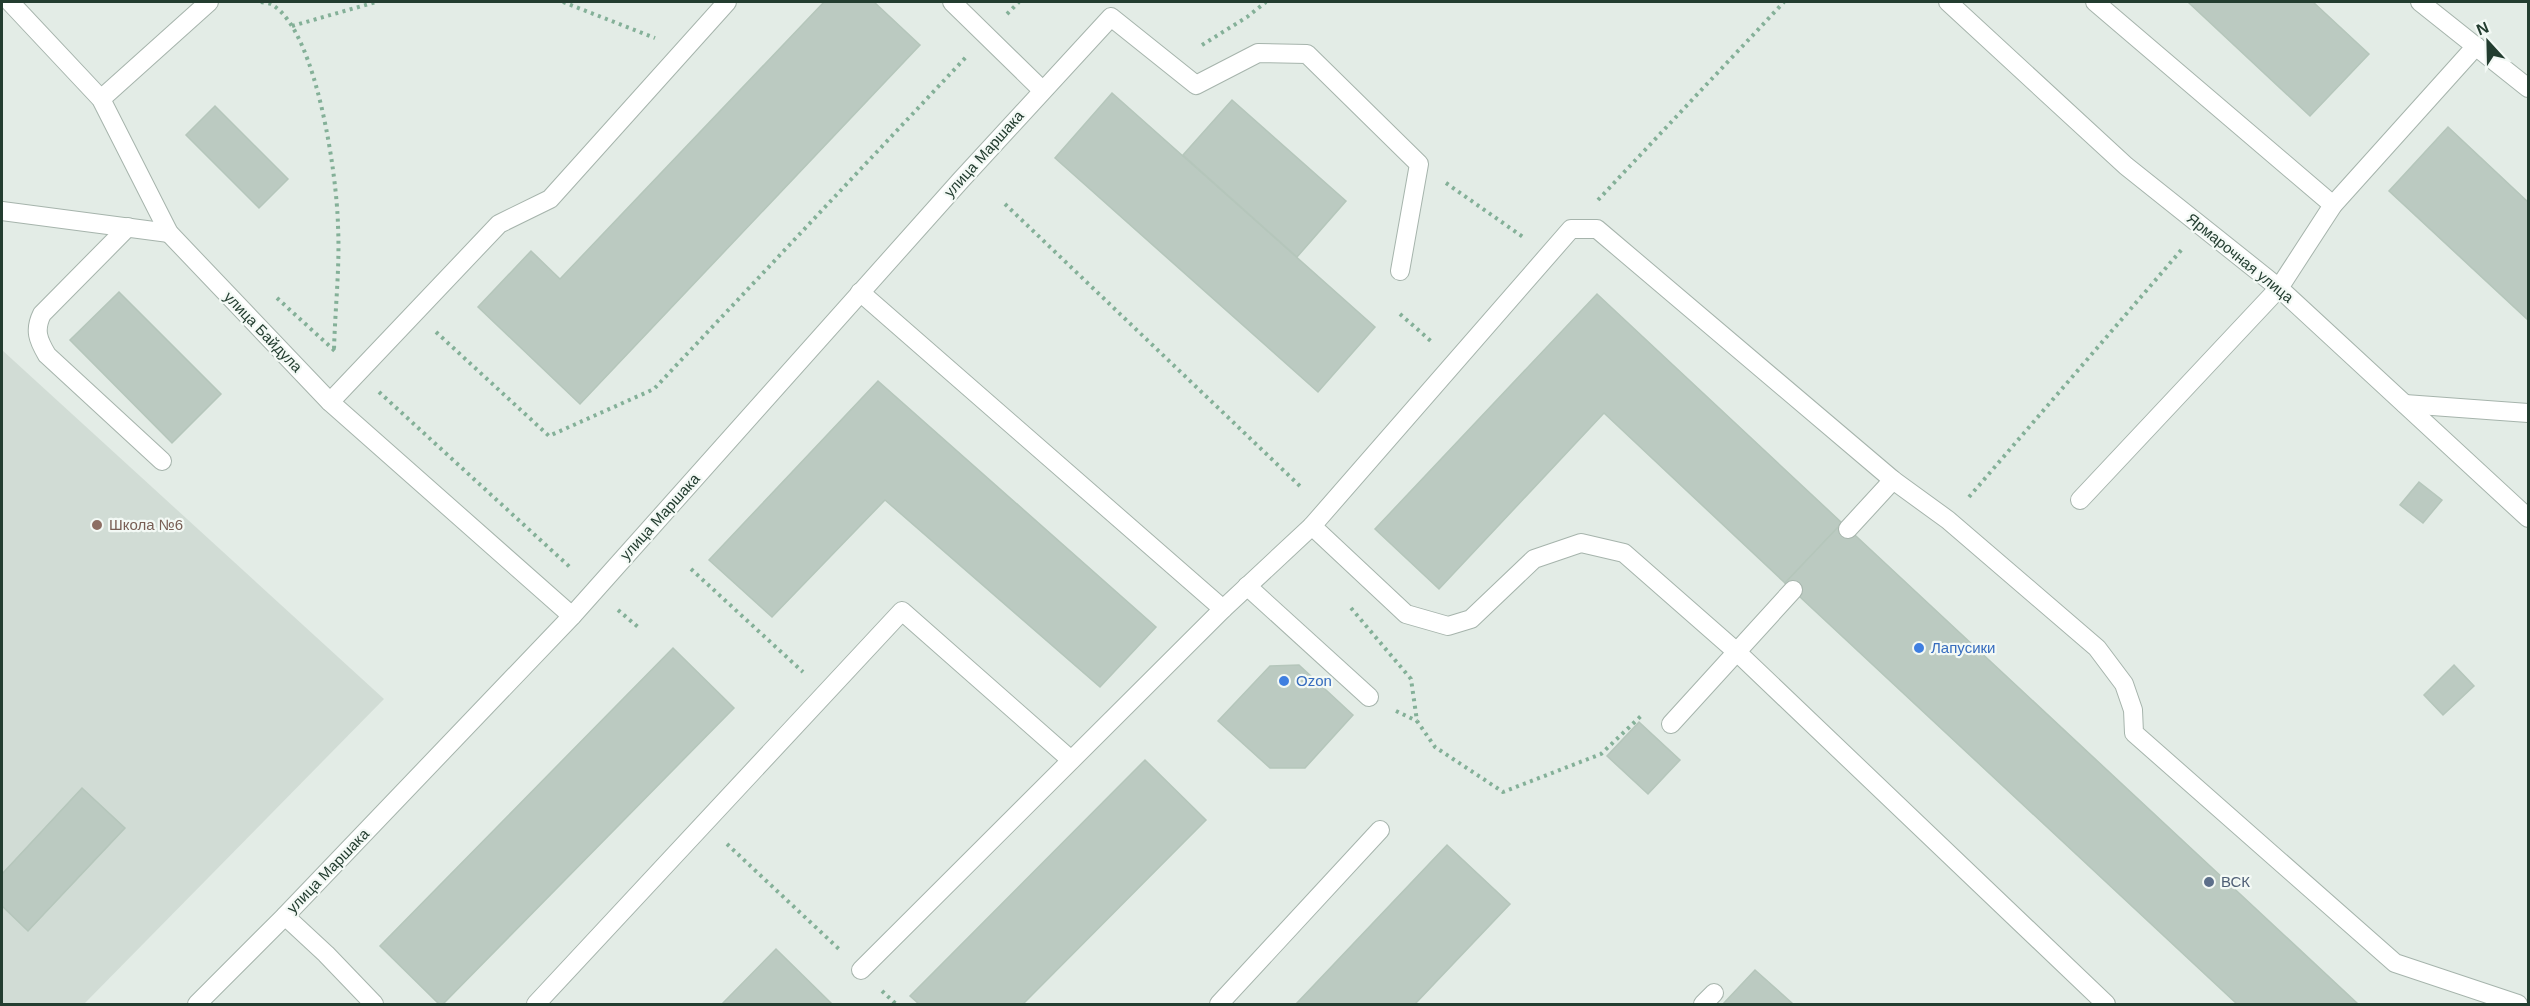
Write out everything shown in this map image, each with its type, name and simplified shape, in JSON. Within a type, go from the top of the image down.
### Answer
[{"type":"street","name":"улица Байдула","points":[[10,2],[101,99],[169,233],[330,402],[572,616]]},
{"type":"street","points":[[101,99],[209,2]]},
{"type":"street","points":[[330,402],[499,224],[550,199],[727,2]]},
{"type":"street","points":[[952,2],[1042,90]]},
{"type":"street","name":"Ярмарочная улица","points":[[1947,2],[2126,166],[2279,288],[2529,518]]},
{"type":"street","points":[[2096,2],[2333,205]]},
{"type":"street","points":[[2420,2],[2529,88]]},
{"type":"street","name":"улица Маршака","points":[[197,1005],[572,616],[860,292],[1111,17],[1170,64]]},
{"type":"street","points":[[2080,500],[2279,288],[2333,205],[2476,46]]},
{"type":"street","points":[[1170,64],[1196,85],[1258,53],[1307,54],[1419,164],[1400,271]]},
{"type":"street","points":[[2,211],[169,233]]},
{"type":"street","points":[[128,227],[42,314],[37,325],[39,341],[47,355],[162,461]]},
{"type":"street","points":[[861,970],[1222,609],[1312,526],[1571,229],[1597,229],[1893,480],[1948,520],[2097,648],[2124,684],[2133,710],[2134,733],[2395,963],[2518,1005]]},
{"type":"street","points":[[860,292],[1222,609]]},
{"type":"street","points":[[2405,404],[2529,413]]},
{"type":"street","points":[[1848,529],[1893,480]]},
{"type":"street","points":[[1312,526],[1406,614],[1448,626],[1471,619],[1534,559],[1581,543],[1624,553],[1738,653],[2106,1005]]},
{"type":"street","points":[[1247,586],[1369,697]]},
{"type":"street","points":[[1671,724],[1793,590]]},
{"type":"street","points":[[536,1005],[902,610],[1071,760]]},
{"type":"street","points":[[1219,1005],[1380,830]]},
{"type":"street","points":[[285,916],[326,954],[374,1005]]},
{"type":"path","points":[[261,2],[274,5],[292,26],[311,66],[329,144],[339,225],[334,351]]},
{"type":"path","points":[[292,26],[376,2]]},
{"type":"path","points":[[563,2],[685,50]]},
{"type":"path","points":[[414,312],[549,436],[654,389],[1019,2]]},
{"type":"path","points":[[1170,64],[1247,17],[1266,2]]},
{"type":"path","points":[[1571,229],[1784,2]]},
{"type":"path","points":[[1419,164],[1549,254]]},
{"type":"path","points":[[1005,204],[1325,511]]},
{"type":"path","points":[[1948,520],[2202,227]]},
{"type":"path","points":[[1400,314],[1455,363]]},
{"type":"path","points":[[691,569],[826,693]]},
{"type":"path","points":[[1350,606],[1411,679],[1417,721],[1436,747],[1503,792],[1601,753],[1641,716],[1671,724]]},
{"type":"path","points":[[705,823],[861,970]]},
{"type":"shaded area","name":"Школа №6","points":[[2,350],[384,699],[84,1004],[2,1004]]},
{"type":"building","points":[[824,2],[874,2],[920,45],[580,404],[478,307],[531,251],[560,279]]},
{"type":"building","points":[[2188,2],[2313,2],[2369,54],[2310,116]]},
{"type":"building","points":[[1112,93],[1375,327],[1318,392],[1055,158]]},
{"type":"building","points":[[1232,100],[1346,201],[1297,257],[1183,155]]},
{"type":"building","points":[[215,106],[288,179],[259,208],[186,135]]},
{"type":"building","points":[[2448,127],[2528,202],[2528,320],[2389,191]]},
{"type":"building","points":[[119,292],[221,394],[172,443],[70,340]]},
{"type":"building","points":[[1597,294],[1842,523],[1785,583],[1604,413],[1439,589],[1375,529]]},
{"type":"building","points":[[878,381],[1156,627],[1100,687],[885,500],[772,617],[709,560]]},
{"type":"building","points":[[2419,482],[2442,500],[2423,523],[2400,505]]},
{"type":"building","points":[[1842,523],[2358,1004],[2237,1004],[1785,583]]},
{"type":"building","points":[[673,648],[734,708],[443,1004],[439,1004],[380,946]]},
{"type":"building","points":[[1299,665],[1353,715],[1305,768],[1270,768],[1218,721],[1270,666]]},
{"type":"building","points":[[2454,665],[2474,686],[2443,715],[2424,695]]},
{"type":"building","points":[[1639,722],[1680,760],[1648,794],[1607,756]]},
{"type":"building","points":[[1145,760],[1206,820],[1023,1004],[919,1004],[910,996]]},
{"type":"building","points":[[82,788],[125,828],[28,931],[2,906],[2,874]]},
{"type":"building","points":[[1447,845],[1510,904],[1415,1004],[1296,1004]]},
{"type":"building","points":[[776,949],[832,1004],[722,1004]]},
{"type":"building","points":[[1755,970],[1793,1004],[1723,1004]]},
{"type":"place","name":"Школа №6","points":[[97,525]]},
{"type":"place","name":"Лапусики","points":[[1919,648]]},
{"type":"place","name":"Ozon","points":[[1284,681]]},
{"type":"place","name":"ВСК","points":[[2209,882]]}]
